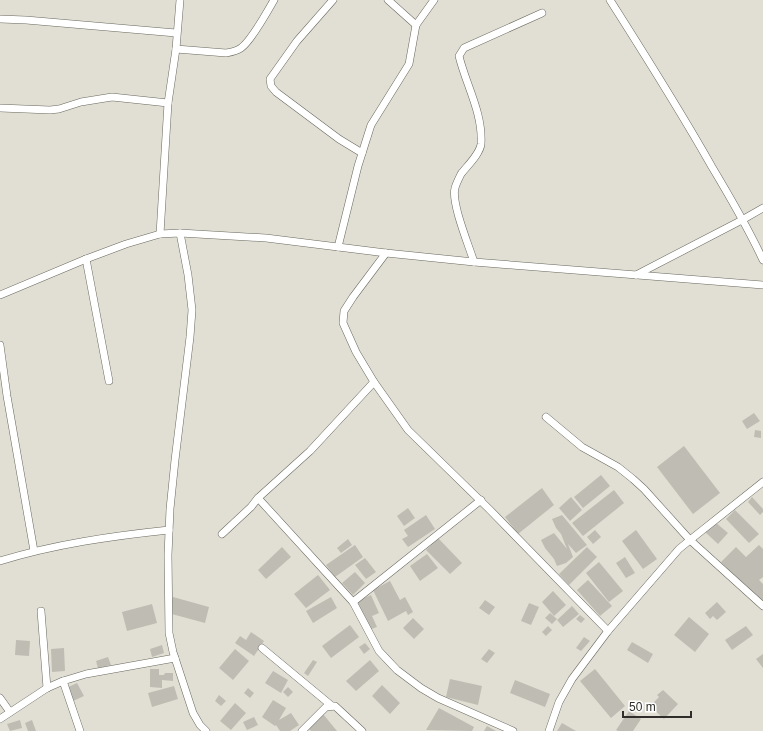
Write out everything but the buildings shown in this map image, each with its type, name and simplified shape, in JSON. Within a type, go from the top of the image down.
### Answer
[{"type":"street","points":[[160,234],[168,103],[176,49],[176,33],[180,0]]},
{"type":"street","points":[[176,49],[226,53],[234,52],[242,47],[250,38],[274,0]]},
{"type":"street","points":[[333,0],[292,48],[270,79],[271,86],[276,92],[333,134],[362,153]]},
{"type":"street","points":[[388,0],[416,25]]},
{"type":"street","points":[[338,247],[362,153],[371,125],[409,64],[416,25],[434,0]]},
{"type":"street","points":[[610,0],[672,97],[763,260]]},
{"type":"street","points":[[474,262],[454,201],[454,189],[461,175],[472,162],[481,147],[481,128],[472,94],[459,56],[464,48],[542,13]]},
{"type":"street","points":[[0,19],[34,20],[176,33]]},
{"type":"street","points":[[0,108],[50,110],[59,109],[81,102],[112,97],[168,103]]},
{"type":"street","points":[[635,275],[763,208]]},
{"type":"street","points":[[180,233],[188,275],[192,310],[175,460],[169,530],[169,633],[175,658],[193,713],[200,725],[206,731]]},
{"type":"street","points":[[0,295],[126,244],[160,234],[180,233],[266,238],[474,262],[763,286]]},
{"type":"street","points":[[386,253],[344,311],[343,323],[356,352],[374,382],[408,430],[481,500],[608,630]]},
{"type":"street","points":[[86,259],[109,381]]},
{"type":"street","points":[[0,345],[7,396],[34,551]]},
{"type":"street","points":[[222,534],[251,507],[258,498],[310,451],[374,382]]},
{"type":"street","points":[[546,417],[582,447],[618,467],[633,479],[644,489],[690,540],[763,606]]},
{"type":"street","points":[[549,731],[562,694],[608,630],[679,549],[763,482]]},
{"type":"street","points":[[258,498],[353,602],[379,651],[397,670],[421,688],[438,698],[513,731]]},
{"type":"street","points":[[353,602],[481,500]]},
{"type":"street","points":[[0,561],[34,551],[119,535],[169,530]]},
{"type":"street","points":[[41,611],[46,688]]},
{"type":"street","points":[[262,648],[332,706],[338,708],[362,731]]},
{"type":"street","points":[[0,719],[46,688],[63,681],[86,674],[175,658]]},
{"type":"street","points":[[63,681],[80,731]]},
{"type":"street","points":[[0,698],[10,712]]},
{"type":"street","points":[[302,731],[326,707],[332,706]]}]
